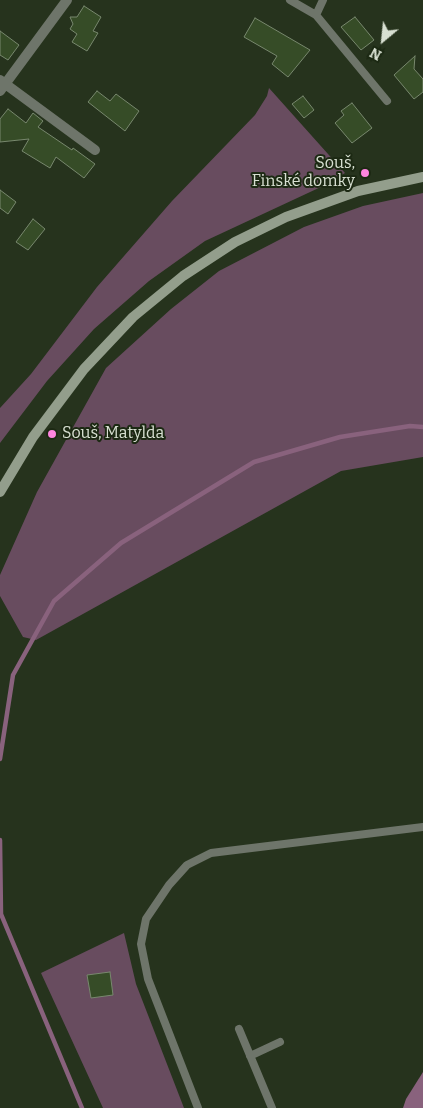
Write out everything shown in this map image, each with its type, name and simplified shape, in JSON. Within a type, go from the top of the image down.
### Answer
[{"type":"street","points":[[67,0],[2,85],[95,150]]},
{"type":"street","points":[[0,492],[33,437],[84,369],[133,317],[177,280],[235,242],[286,217],[358,191],[423,177]]},
{"type":"lane","points":[[290,0],[316,15],[387,101]]},
{"type":"lane","points":[[316,15],[323,0]]},
{"type":"lane","points":[[198,1108],[148,979],[141,944],[146,919],[169,885],[187,865],[211,853],[423,827]]},
{"type":"lane","points":[[239,1029],[272,1108]]},
{"type":"lane","points":[[250,1056],[280,1042]]},
{"type":"shaded area","points":[[269,88],[345,173],[323,186],[205,241],[149,281],[94,329],[47,381],[0,443],[0,408],[31,374],[97,287],[172,201],[255,115],[267,96]]},
{"type":"shaded area","points":[[423,193],[423,457],[341,471],[36,640],[23,637],[0,596],[0,575],[37,492],[106,368],[171,309],[219,271],[304,227],[363,206]]},
{"type":"shaded area","points":[[124,933],[136,984],[184,1108],[103,1108],[41,973]]},
{"type":"shaded area","points":[[423,1072],[423,1108],[403,1108],[406,1099]]},
{"type":"building","points":[[84,6],[101,17],[93,31],[98,33],[87,51],[72,42],[77,34],[70,29],[73,24],[70,17],[77,17]]},
{"type":"building","points":[[355,17],[374,40],[361,50],[341,27]]},
{"type":"building","points":[[255,18],[310,50],[288,77],[272,64],[277,56],[244,37]]},
{"type":"building","points":[[0,31],[19,45],[8,60],[0,55]]},
{"type":"building","points":[[415,56],[414,69],[423,79],[423,92],[414,99],[394,75]]},
{"type":"building","points":[[97,91],[110,101],[116,94],[139,111],[125,131],[88,102]]},
{"type":"building","points":[[303,96],[314,110],[304,118],[292,104]]},
{"type":"building","points":[[352,103],[372,128],[352,143],[335,123],[344,115],[341,111]]},
{"type":"building","points":[[8,109],[26,123],[33,113],[43,121],[38,127],[95,164],[84,178],[56,157],[50,168],[22,151],[29,139],[0,142],[0,119]]},
{"type":"building","points":[[0,190],[16,202],[8,214],[0,208]]},
{"type":"building","points":[[33,219],[45,229],[28,250],[16,242]]},
{"type":"building","points":[[110,972],[113,995],[91,998],[87,975]]},
{"type":"waterway","points":[[0,759],[13,675],[54,601],[121,543],[254,462],[340,437],[410,426],[423,427]]},
{"type":"waterway","points":[[0,840],[1,914],[82,1108]]},
{"type":"place","name":"Souš, Finské domky","points":[[365,173]]},
{"type":"place","name":"Souš, Matylda","points":[[52,434]]}]
